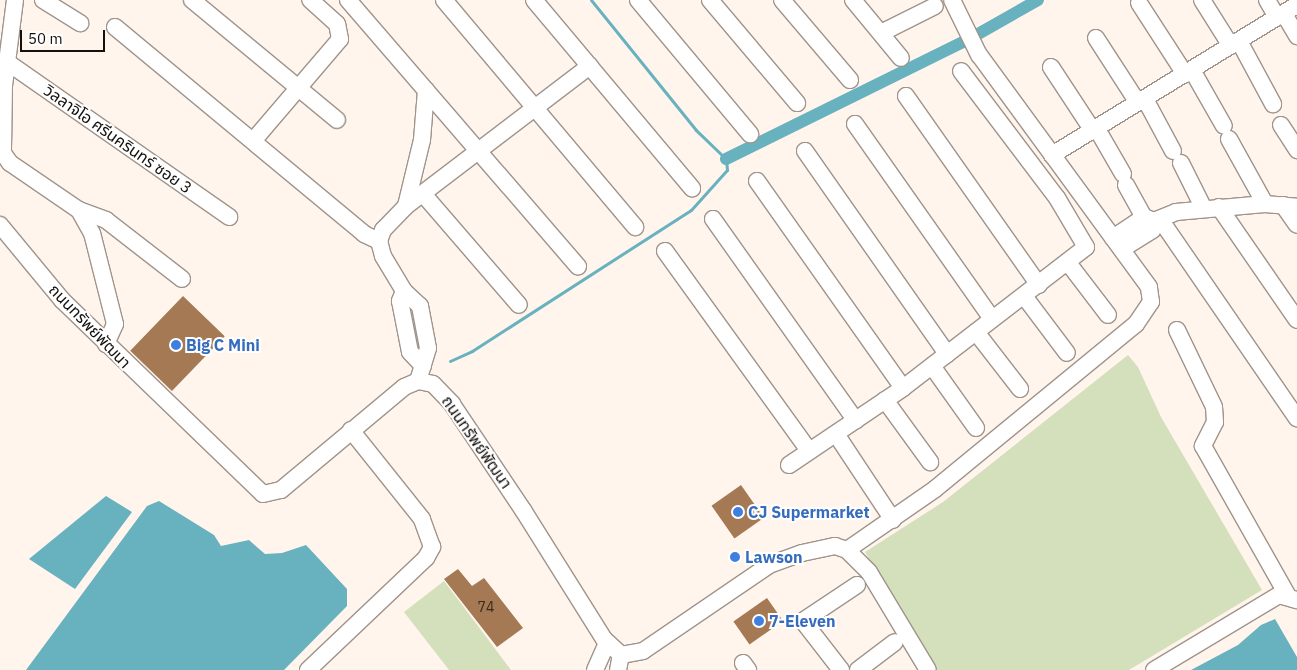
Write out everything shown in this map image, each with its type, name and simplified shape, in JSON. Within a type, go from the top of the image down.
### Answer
[{"type":"street","points":[[15,0],[2,85],[2,153],[10,163],[79,210],[106,220],[182,279]]},
{"type":"street","points":[[42,0],[80,22]]},
{"type":"street","points":[[192,0],[337,120]]},
{"type":"street","points":[[253,141],[342,34],[337,24],[310,0]]},
{"type":"street","points":[[348,0],[578,266]]},
{"type":"street","points":[[444,0],[635,227]]},
{"type":"street","points":[[534,0],[692,188]]},
{"type":"street","points":[[638,0],[750,134]]},
{"type":"street","points":[[710,0],[797,103]]},
{"type":"street","points":[[782,0],[850,80]]},
{"type":"street","points":[[853,0],[901,58]]},
{"type":"street","points":[[928,670],[869,572],[847,550],[893,520],[1147,313],[1152,294],[1117,243],[979,55],[961,23],[952,0]]},
{"type":"street","points":[[1202,0],[1235,44],[1273,104]]},
{"type":"street","points":[[1267,0],[1286,12],[1297,36]]},
{"type":"street","points":[[1139,3],[1188,72],[1227,133],[1265,204]]},
{"type":"street","points":[[881,33],[935,6]]},
{"type":"street","points":[[1052,155],[1286,12]]},
{"type":"street","points":[[116,27],[364,234],[379,242]]},
{"type":"street","points":[[1096,38],[1142,101],[1211,207],[1297,320]]},
{"type":"street","name":"วิลลาจิโอ ศรีนครินทร์ ซอย 3","points":[[7,62],[229,218]]},
{"type":"street","points":[[420,373],[410,352],[400,301],[404,291],[383,256],[379,242],[383,230],[406,206],[424,195],[590,66]]},
{"type":"street","points":[[1051,67],[1095,130],[1124,179],[1152,219],[1297,418]]},
{"type":"street","points":[[789,465],[903,388],[992,319],[1069,264],[1086,248],[1085,241],[961,71]]},
{"type":"street","points":[[406,206],[422,140],[426,90]]},
{"type":"street","points":[[906,96],[1039,285]]},
{"type":"street","points":[[855,124],[992,319]]},
{"type":"street","points":[[1281,125],[1297,150]]},
{"type":"street","points":[[805,151],[947,354]]},
{"type":"street","points":[[757,181],[903,388]]},
{"type":"street","points":[[424,195],[519,305]]},
{"type":"street","points":[[1117,243],[1152,219],[1211,207],[1265,204],[1290,206],[1297,225]]},
{"type":"street","points":[[79,210],[92,233],[115,324],[106,344]]},
{"type":"street","points":[[713,219],[856,421]]},
{"type":"street","name":"ถนนทรัพย์พัฒนา","points":[[0,225],[62,300],[264,494],[281,490],[420,373],[452,404],[620,663],[643,651],[769,565],[820,548],[847,550]]},
{"type":"street","points":[[665,251],[809,451]]},
{"type":"street","points":[[1069,264],[1108,315]]},
{"type":"street","points":[[1024,296],[1067,353]]},
{"type":"street","points":[[1154,670],[1268,601],[1293,598],[1203,446],[1215,422],[1214,407],[1177,330]]},
{"type":"street","points":[[976,332],[1020,389]]},
{"type":"street","points":[[932,366],[976,428]]},
{"type":"street","points":[[884,400],[930,462]]},
{"type":"street","points":[[308,670],[426,558],[432,547],[422,518],[351,430]]},
{"type":"street","points":[[836,434],[893,520]]},
{"type":"street","points":[[841,670],[803,621],[857,585]]},
{"type":"street","points":[[858,670],[895,642]]},
{"type":"street","points":[[595,670],[607,643]]},
{"type":"green space","points":[[1128,355],[1138,367],[1161,417],[1262,590],[1129,670],[935,670],[865,552],[943,502]]},
{"type":"green space","points":[[444,581],[511,670],[449,670],[404,612]]},
{"type":"water","points":[[106,496],[132,512],[75,589],[29,559]]},
{"type":"water","points":[[159,501],[214,535],[221,546],[249,540],[265,554],[282,553],[306,545],[347,589],[347,606],[284,670],[26,670],[147,506]]},
{"type":"water","points":[[1275,619],[1297,657],[1297,670],[1191,670],[1238,645],[1261,625]]},
{"type":"building","name":"Big C Mini","points":[[183,296],[225,336],[172,391],[130,351]]},
{"type":"building","name":"CJ Supermarket","points":[[741,485],[764,518],[734,538],[712,506]]},
{"type":"building","points":[[458,569],[472,586],[484,578],[523,628],[497,647],[444,579]]},
{"type":"building","name":"7-Eleven","points":[[767,598],[783,621],[749,644],[733,622]]},
{"type":"waterway","points":[[450,361],[472,351],[691,210],[727,170],[726,159],[696,130],[591,0]]},
{"type":"waterway","points":[[726,159],[971,38],[1038,0]]},
{"type":"place","name":"Big C Mini","points":[[176,345]]},
{"type":"place","name":"CJ Supermarket","points":[[738,512]]},
{"type":"place","name":"Lawson","points":[[735,557]]},
{"type":"place","name":"7-Eleven","points":[[759,621]]}]
